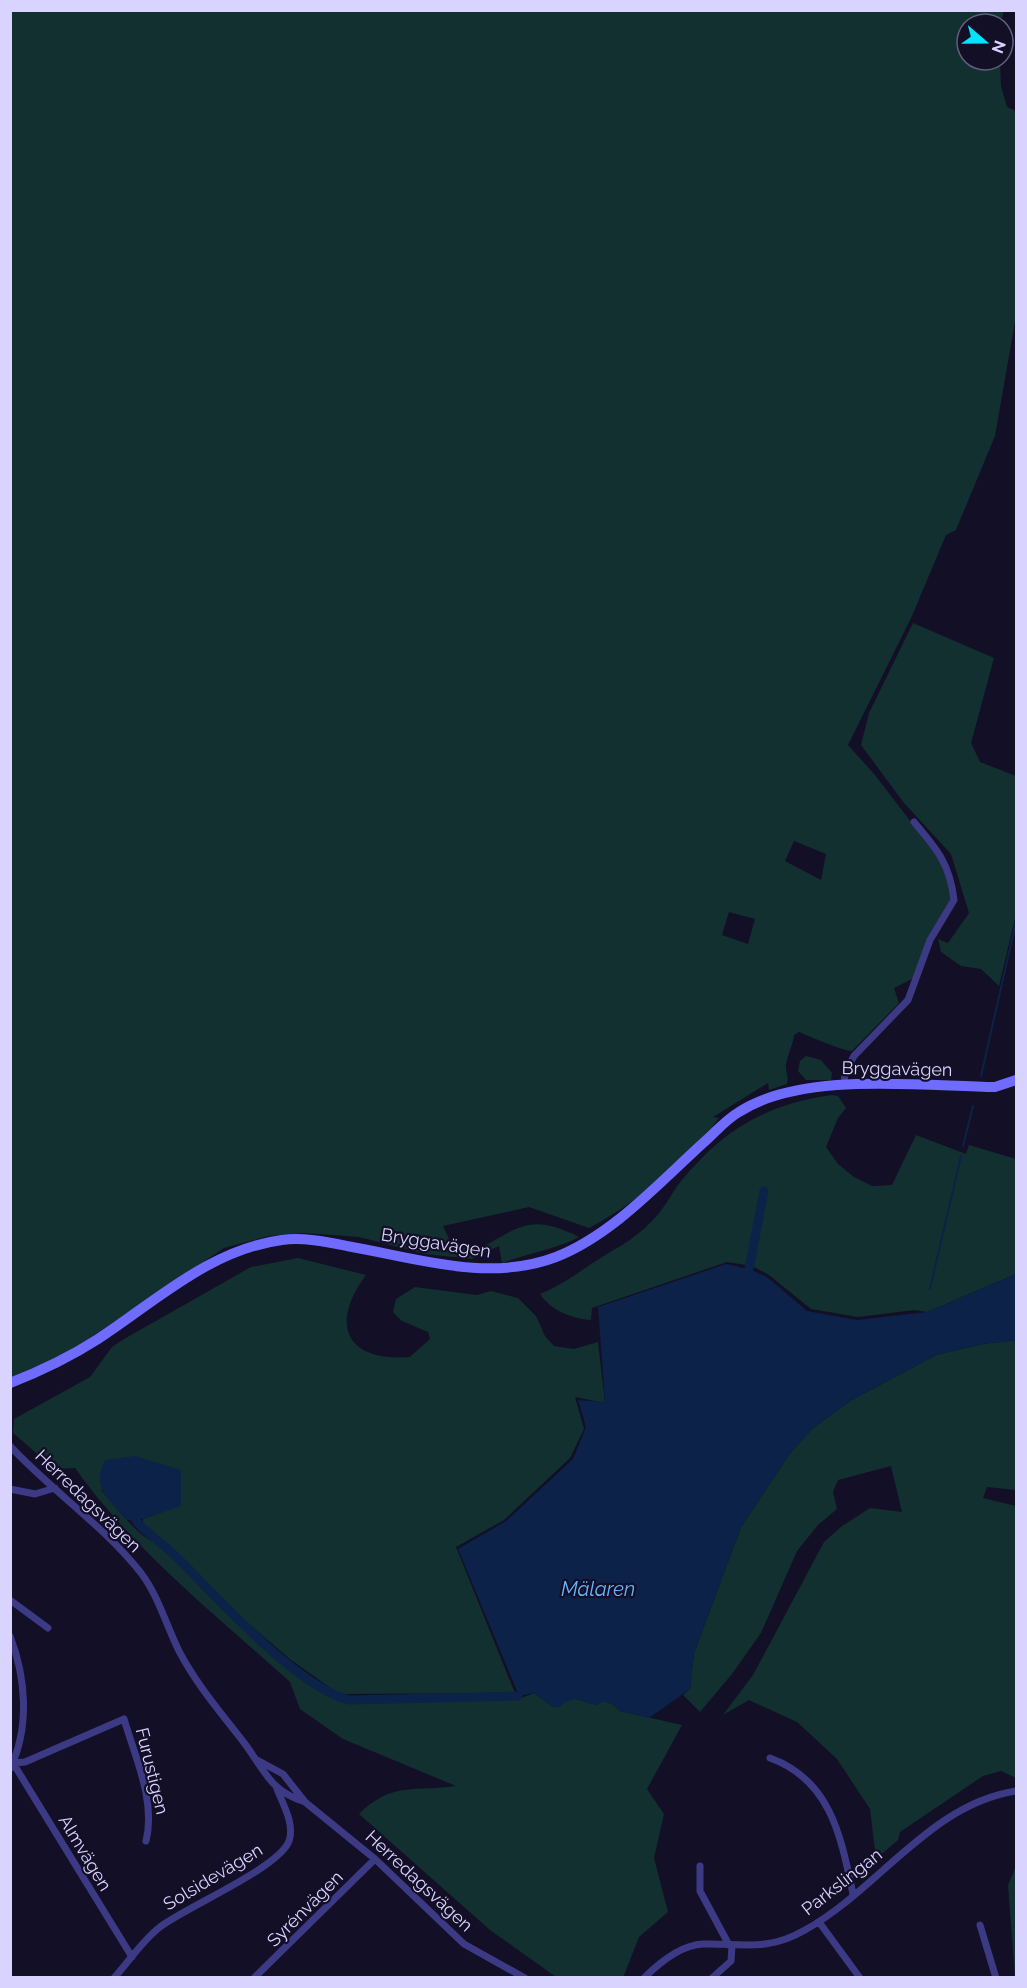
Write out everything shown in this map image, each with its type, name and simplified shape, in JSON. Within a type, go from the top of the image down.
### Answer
[{"type":"main road","name":"Bryggavägen","points":[[10,1383],[51,1367],[218,1258],[253,1245],[286,1239],[324,1242],[486,1270],[530,1265],[556,1257],[606,1228],[737,1112],[767,1098],[797,1089],[826,1085],[995,1087],[1017,1080]]},
{"type":"street","points":[[844,1085],[845,1072],[854,1056],[908,999],[930,940],[954,900],[949,868],[938,850],[915,822]]},
{"type":"street","name":"Herredagsvägen","points":[[10,1446],[87,1516],[143,1576],[166,1616],[178,1649],[193,1675],[258,1760],[277,1789],[305,1802]]},
{"type":"street","points":[[10,1489],[35,1494],[55,1488]]},
{"type":"street","points":[[10,1600],[48,1628]]},
{"type":"street","points":[[10,1636],[21,1677],[24,1713],[12,1766]]},
{"type":"street","name":"Furustigen","points":[[12,1766],[124,1719],[149,1808],[150,1825],[146,1841]]},
{"type":"street","points":[[770,1758],[788,1764],[804,1776],[832,1813],[842,1841],[853,1894]]},
{"type":"street","name":"Herredagsvägen","points":[[258,1760],[283,1774],[305,1802],[375,1859],[464,1944],[520,1976]]},
{"type":"street","name":"Almvägen","points":[[12,1766],[132,1957]]},
{"type":"street","name":"Solsidevägen","points":[[114,1977],[159,1928],[219,1895],[283,1852],[291,1835],[277,1789]]},
{"type":"street","name":"Parkslingan","points":[[644,1977],[660,1963],[681,1951],[703,1944],[773,1944],[819,1922],[930,1831],[964,1808],[1017,1791]]},
{"type":"street","name":"Syrénvägen","points":[[254,1977],[375,1859]]},
{"type":"street","points":[[700,1866],[700,1891],[730,1945],[731,1961],[712,1977]]},
{"type":"street","points":[[819,1922],[860,1977]]},
{"type":"street","points":[[980,1925],[996,1977]]},
{"type":"green space","points":[[11,11],[1004,11],[955,12],[955,72],[1000,72],[1001,86],[1007,107],[1016,111],[1016,316],[995,436],[956,530],[946,535],[912,616],[848,745],[875,775],[947,869],[952,900],[912,979],[894,988],[899,1003],[852,1051],[799,1032],[794,1035],[786,1064],[787,1084],[769,1090],[768,1083],[713,1117],[719,1118],[677,1165],[624,1207],[589,1228],[529,1207],[443,1226],[451,1243],[476,1251],[515,1229],[537,1224],[563,1230],[579,1237],[570,1241],[502,1263],[499,1246],[472,1259],[425,1254],[359,1237],[304,1233],[269,1236],[224,1248],[93,1336],[50,1362],[11,1379]],"holes":[[[794,841],[826,854],[821,880],[785,861]],[[729,912],[755,919],[748,944],[722,935]]]},
{"type":"green space","points":[[913,623],[994,658],[971,743],[980,762],[1016,776],[1016,914],[999,986],[981,969],[961,966],[941,952],[938,939],[948,943],[969,913],[951,854],[904,803],[861,745],[869,713]]},
{"type":"green space","points":[[806,1056],[821,1060],[832,1073],[831,1080],[806,1080],[798,1071],[800,1061]]},
{"type":"green space","points":[[832,1095],[838,1096],[846,1108],[838,1118],[826,1147],[838,1164],[854,1177],[872,1186],[892,1185],[916,1135],[966,1154],[969,1145],[1016,1159],[1016,1274],[927,1312],[914,1310],[858,1317],[811,1309],[769,1275],[752,1266],[727,1262],[592,1308],[591,1320],[562,1313],[544,1300],[540,1294],[572,1277],[644,1229],[697,1163],[730,1134],[748,1122],[786,1105]]},
{"type":"green space","points":[[298,1258],[366,1275],[348,1310],[347,1324],[350,1337],[358,1346],[371,1353],[388,1357],[410,1357],[430,1339],[428,1332],[402,1321],[393,1312],[396,1299],[415,1287],[477,1295],[491,1291],[518,1298],[536,1316],[545,1336],[554,1346],[574,1349],[598,1342],[605,1403],[575,1397],[584,1429],[570,1458],[504,1520],[456,1547],[515,1693],[339,1694],[291,1660],[236,1613],[160,1537],[143,1527],[143,1519],[181,1505],[101,1490],[136,1529],[164,1549],[253,1638],[304,1680],[329,1695],[353,1703],[519,1699],[534,1693],[553,1707],[573,1698],[596,1705],[604,1701],[620,1711],[682,1725],[647,1789],[664,1814],[654,1858],[668,1912],[639,1937],[623,1978],[556,1977],[490,1930],[359,1814],[382,1797],[394,1792],[456,1786],[343,1739],[300,1709],[290,1682],[176,1581],[123,1527],[75,1468],[55,1469],[13,1433],[14,1419],[90,1377],[112,1347],[124,1339],[251,1267]]},
{"type":"green space","points":[[1016,1340],[1016,1490],[987,1487],[983,1498],[1016,1506],[1016,1778],[1001,1771],[983,1776],[900,1832],[898,1840],[876,1859],[870,1809],[837,1759],[797,1722],[749,1700],[723,1715],[753,1675],[824,1542],[842,1526],[870,1508],[902,1512],[891,1466],[838,1480],[833,1492],[837,1509],[818,1525],[797,1551],[761,1633],[732,1674],[700,1712],[683,1695],[690,1689],[694,1653],[741,1527],[791,1452],[812,1429],[850,1401],[936,1355],[983,1344]]},
{"type":"green space","points":[[1016,1866],[1016,1977],[1015,1978],[1008,1885]]},
{"type":"water","name":"Mälaren","points":[[726,1264],[749,1269],[767,1277],[807,1311],[857,1320],[927,1312],[1016,1274],[1016,1340],[983,1344],[936,1355],[850,1401],[812,1429],[791,1452],[741,1527],[694,1653],[690,1689],[649,1718],[620,1711],[604,1701],[596,1705],[573,1700],[560,1707],[553,1707],[534,1693],[519,1696],[458,1549],[506,1521],[573,1459],[586,1427],[578,1400],[605,1402],[598,1307]]},
{"type":"water","points":[[135,1456],[181,1470],[181,1506],[143,1519],[127,1520],[104,1493],[100,1479],[101,1470],[105,1460]]},
{"type":"waterway","points":[[981,1076],[1016,922]]},
{"type":"waterway","points":[[963,1146],[973,1106]]},
{"type":"waterway","points":[[930,1289],[961,1156]]},
{"type":"waterway","points":[[749,1269],[764,1191]]},
{"type":"waterway","points":[[135,1519],[278,1657],[326,1691],[349,1700],[518,1696]]}]
